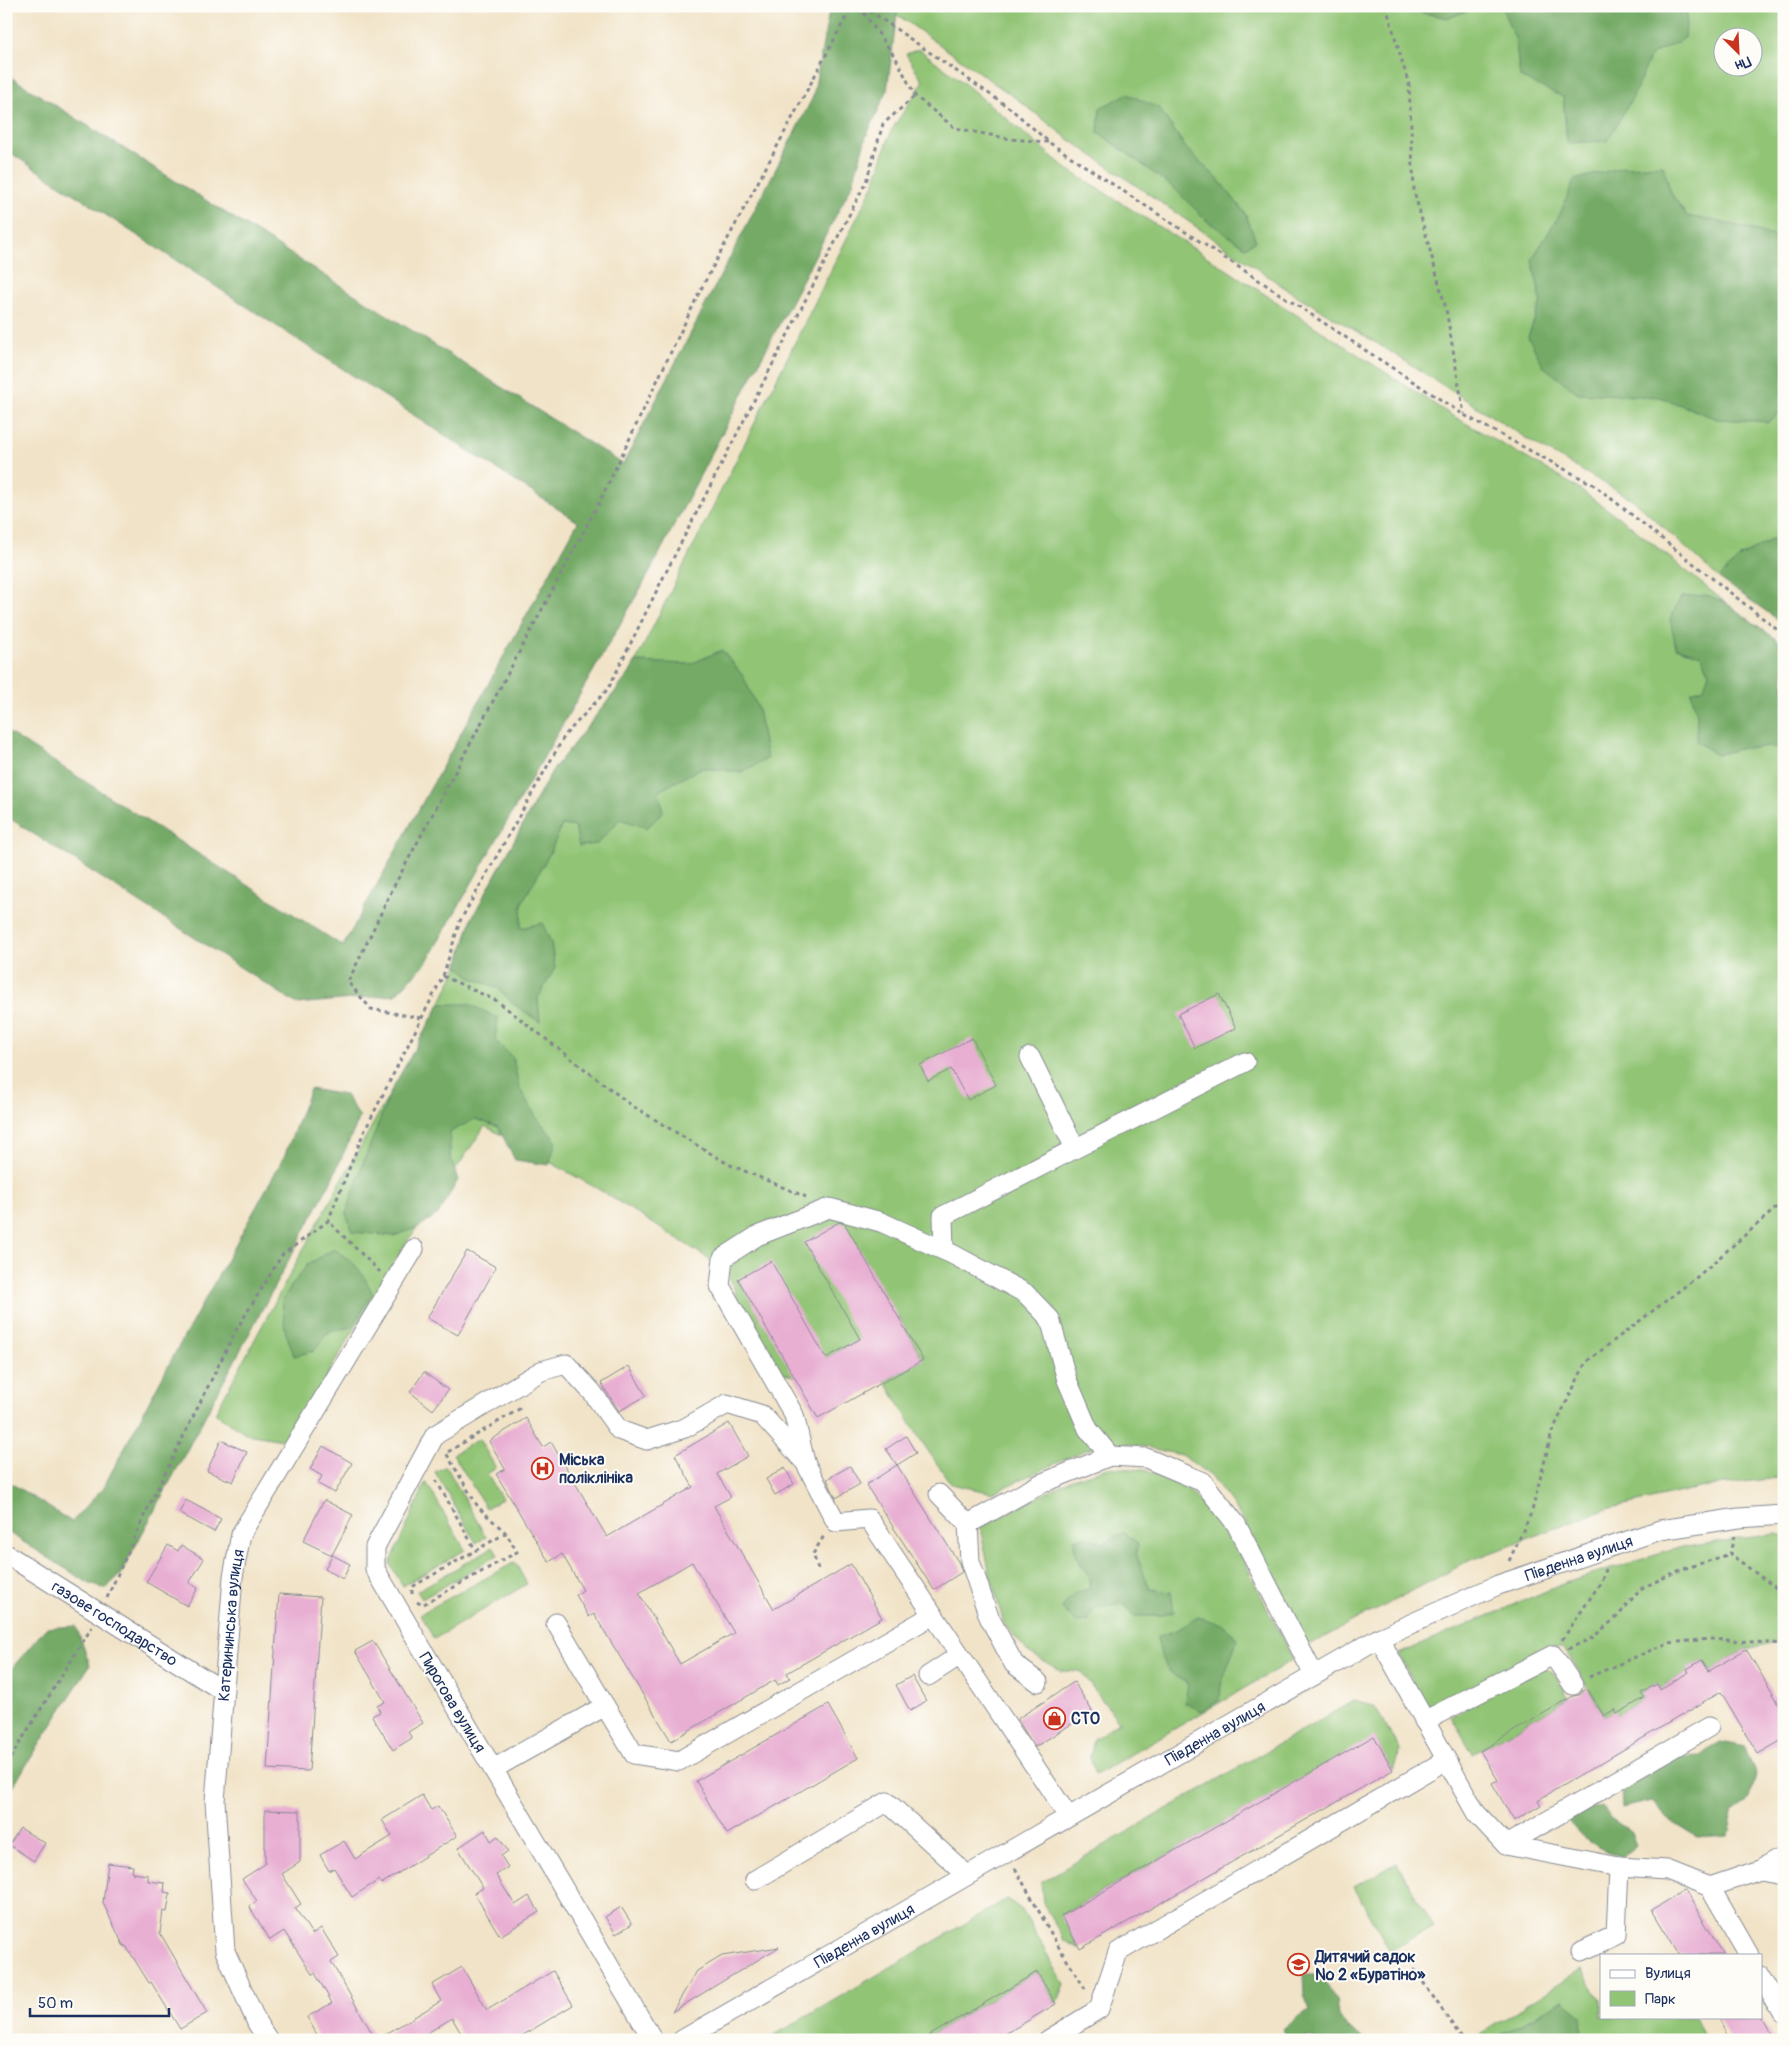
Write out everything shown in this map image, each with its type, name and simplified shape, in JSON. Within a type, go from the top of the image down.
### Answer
[{"type":"street","points":[[1030,1057],[1075,1148]]},
{"type":"street","points":[[944,1250],[943,1216],[1244,1062]]},
{"type":"street","points":[[1068,1816],[869,1519],[836,1522],[805,1462],[794,1415],[720,1286],[723,1258],[757,1236],[829,1208],[881,1222],[944,1250],[1025,1293],[1050,1319],[1067,1380],[1088,1429],[1110,1456]]},
{"type":"street","name":"Катерининська вулиця","points":[[268,2040],[256,2022],[225,1951],[215,1801],[232,1577],[241,1534],[414,1249]]},
{"type":"street","name":"Пирогова вулиця","points":[[653,2040],[375,1569],[375,1547],[435,1436],[541,1371],[566,1364],[592,1392],[619,1430],[647,1440],[684,1428],[727,1404],[762,1415],[805,1462]]},
{"type":"street","points":[[968,1524],[1040,1484],[1110,1456],[1146,1458],[1203,1482],[1236,1524],[1314,1675]]},
{"type":"street","points":[[939,1494],[968,1524],[970,1561],[989,1617],[1014,1664],[1038,1682]]},
{"type":"street","name":"Південна вулиця","points":[[693,2037],[1006,1852],[1379,1638],[1498,1585],[1660,1530],[1738,1518],[1784,1515]]},
{"type":"street","name":"газове господарство","points":[[6,1554],[223,1691]]},
{"type":"street","points":[[556,1623],[634,1754],[679,1761],[933,1615]]},
{"type":"street","points":[[1379,1638],[1476,1813],[1506,1845],[1619,1867],[1666,1870],[1710,1887],[1748,1954]]},
{"type":"street","points":[[928,1676],[960,1655]]},
{"type":"street","points":[[1424,1721],[1553,1655],[1573,1685]]},
{"type":"street","points":[[493,1769],[605,1706]]},
{"type":"street","points":[[1506,1845],[1709,1727]]},
{"type":"street","points":[[1048,2040],[1099,2009],[1118,1952],[1446,1760]]},
{"type":"street","points":[[755,1880],[887,1802],[967,1875]]},
{"type":"street","points":[[1710,1887],[1760,1870],[1784,1856]]},
{"type":"street","points":[[1582,1951],[1616,1935],[1619,1867]]},
{"type":"street","points":[[1760,1870],[1784,1874]]},
{"type":"street","points":[[1762,1977],[1784,2014]]},
{"type":"path","points":[[422,1018],[371,1008],[348,982],[393,888],[599,503],[700,291],[852,6]]},
{"type":"path","points":[[859,6],[897,60],[915,96],[955,128],[1010,139],[1050,142]]},
{"type":"path","points":[[863,6],[1010,109],[1050,142],[1464,415],[1594,485],[1784,635]]},
{"type":"path","points":[[1386,6],[1409,85],[1414,191],[1446,309],[1464,415]]},
{"type":"path","points":[[6,1765],[100,1613],[146,1512],[235,1332],[282,1255],[328,1221],[363,1134],[443,976],[460,920],[565,735],[608,689],[666,571],[866,182],[883,124],[915,96]]},
{"type":"path","points":[[443,976],[497,1001],[631,1105],[728,1164],[829,1208]]},
{"type":"path","points":[[1498,1585],[1532,1511],[1552,1432],[1586,1362],[1696,1277],[1784,1201]]},
{"type":"path","points":[[328,1221],[393,1284]]},
{"type":"path","points":[[506,1533],[412,1587],[411,1599],[422,1605],[517,1552],[506,1533],[478,1507],[446,1453],[521,1408]]},
{"type":"path","points":[[436,1480],[476,1551]]},
{"type":"path","points":[[1730,1554],[1738,1518]]},
{"type":"path","points":[[818,1569],[813,1554],[822,1537],[836,1522]]},
{"type":"path","points":[[1553,1655],[1573,1621],[1601,1582],[1616,1545]]},
{"type":"path","points":[[1730,1554],[1784,1594]]},
{"type":"path","points":[[1553,1655],[1592,1638],[1618,1616],[1640,1589],[1680,1570],[1730,1554]]},
{"type":"path","points":[[1573,1685],[1668,1643],[1710,1639],[1784,1644]]},
{"type":"path","points":[[1006,1852],[1058,1946],[1099,2009]]},
{"type":"path","points":[[1414,1969],[1463,2040]]},
{"type":"green space","points":[[830,6],[898,6],[887,91],[866,137],[853,183],[646,579],[426,963],[395,995],[297,1004],[6,816],[6,731],[343,946],[578,522],[6,150],[6,74],[623,464],[813,97]]},
{"type":"green space","points":[[898,6],[1784,6],[1784,533],[1740,557],[1719,578],[1632,499],[1540,447],[1383,347],[1291,292],[1067,138],[1021,102],[896,14]]},
{"type":"green space","points":[[1413,6],[1478,6],[1449,18],[1418,12]]},
{"type":"green space","points":[[1501,6],[1688,6],[1685,38],[1651,55],[1633,97],[1607,141],[1567,143],[1563,97],[1520,77],[1515,38]]},
{"type":"green space","points":[[919,49],[965,84],[1067,169],[1212,260],[1448,413],[1570,483],[1627,523],[1726,603],[1784,645],[1784,1474],[1779,1478],[1708,1486],[1607,1509],[1469,1561],[1309,1645],[1244,1521],[1211,1475],[1181,1455],[1127,1443],[1085,1450],[992,1493],[951,1484],[920,1439],[885,1381],[923,1360],[899,1317],[794,1376],[781,1372],[741,1308],[727,1270],[598,1189],[485,1126],[403,1248],[288,1441],[247,1434],[215,1413],[315,1228],[440,1004],[458,966],[472,918],[552,771],[630,673],[873,186],[891,131],[923,82],[906,54]]},
{"type":"green space","points":[[1127,94],[1159,108],[1186,148],[1218,179],[1245,213],[1256,241],[1245,247],[1207,221],[1174,188],[1098,132],[1100,108]]},
{"type":"green space","points":[[1663,165],[1671,193],[1687,216],[1736,225],[1784,240],[1784,408],[1769,422],[1717,419],[1660,397],[1578,393],[1544,367],[1528,337],[1541,301],[1532,259],[1560,214],[1574,180],[1623,167]]},
{"type":"green space","points":[[1784,533],[1784,624],[1719,578],[1740,557]]},
{"type":"green space","points":[[1707,595],[1726,603],[1784,645],[1784,747],[1743,748],[1716,755],[1696,741],[1697,715],[1691,692],[1704,688],[1709,672],[1701,655],[1676,647],[1670,619],[1681,597]]},
{"type":"green space","points":[[722,650],[743,676],[758,708],[767,759],[742,772],[701,768],[659,791],[663,812],[647,828],[620,819],[597,844],[579,846],[575,827],[562,825],[550,853],[522,903],[521,928],[542,923],[551,942],[555,968],[538,998],[540,1022],[513,1004],[498,988],[472,978],[458,966],[472,918],[552,771],[630,673],[635,662],[691,664]]},
{"type":"green space","points":[[440,1004],[469,1004],[498,1018],[495,1040],[513,1058],[519,1087],[536,1117],[556,1141],[549,1165],[515,1160],[498,1127],[475,1119],[450,1132],[450,1156],[458,1180],[438,1214],[419,1227],[394,1236],[353,1232],[346,1214],[365,1158],[391,1091]]},
{"type":"green space","points":[[310,1089],[345,1095],[360,1117],[331,1181],[120,1575],[105,1589],[90,1584],[6,1531],[6,1480],[72,1522],[103,1488],[175,1353],[284,1157]]},
{"type":"green space","points":[[334,1249],[357,1267],[372,1293],[353,1327],[329,1331],[314,1351],[294,1356],[285,1330],[282,1299],[307,1265]]},
{"type":"green space","points":[[479,1439],[496,1468],[487,1474],[502,1499],[486,1508],[453,1454]]},
{"type":"green space","points":[[446,1466],[486,1537],[476,1543],[435,1472]]},
{"type":"green space","points":[[1111,1467],[1144,1470],[1181,1483],[1211,1513],[1245,1563],[1293,1660],[1095,1775],[1090,1757],[1094,1739],[1119,1722],[1080,1671],[1061,1671],[1028,1652],[1004,1624],[980,1528],[1072,1479]]},
{"type":"green space","points":[[426,1482],[465,1550],[403,1586],[390,1564]]},
{"type":"green space","points":[[1124,1532],[1138,1544],[1136,1554],[1150,1589],[1171,1592],[1174,1612],[1159,1616],[1133,1616],[1124,1604],[1095,1608],[1088,1621],[1075,1622],[1061,1607],[1076,1592],[1089,1589],[1090,1579],[1075,1555],[1074,1539],[1086,1537],[1104,1543]]},
{"type":"green space","points":[[1776,1534],[1784,1536],[1784,1640],[1746,1649],[1709,1671],[1702,1660],[1687,1669],[1689,1672],[1660,1689],[1657,1684],[1641,1693],[1644,1698],[1617,1714],[1614,1710],[1604,1716],[1563,1648],[1543,1648],[1432,1708],[1418,1693],[1399,1654],[1565,1583],[1685,1546]]},
{"type":"green space","points":[[493,1547],[498,1555],[422,1599],[417,1591]]},
{"type":"green space","points":[[515,1562],[527,1584],[434,1639],[420,1614]]},
{"type":"green space","points":[[1198,1617],[1225,1625],[1237,1640],[1221,1685],[1220,1700],[1202,1711],[1185,1703],[1188,1683],[1173,1675],[1165,1665],[1160,1653],[1157,1637],[1179,1629]]},
{"type":"green space","points":[[76,1626],[90,1665],[6,1797],[6,1675],[46,1628]]},
{"type":"green space","points":[[1544,1667],[1554,1673],[1569,1698],[1473,1754],[1451,1716]]},
{"type":"green space","points":[[1353,1701],[1374,1706],[1401,1750],[1393,1770],[1374,1737],[1062,1915],[1080,1949],[1064,1940],[1043,1903],[1041,1882]]},
{"type":"green space","points":[[1720,1742],[1745,1747],[1756,1775],[1750,1799],[1734,1810],[1728,1835],[1697,1837],[1668,1819],[1651,1801],[1623,1808],[1622,1789],[1677,1757],[1701,1756]]},
{"type":"green space","points":[[1602,1806],[1610,1818],[1630,1831],[1636,1845],[1622,1857],[1591,1843],[1578,1833],[1568,1819],[1586,1810]]},
{"type":"green space","points":[[1397,1863],[1433,1927],[1390,1951],[1354,1887]]},
{"type":"green space","points":[[1007,1899],[1022,1910],[1064,1984],[1056,2004],[1037,1972],[922,2040],[766,2040]]},
{"type":"green space","points":[[1581,1970],[1600,1998],[1600,2018],[1696,2018],[1708,2040],[1472,2040]]},
{"type":"green space","points":[[1303,1975],[1320,1975],[1336,2000],[1338,2017],[1363,2040],[1313,2040],[1311,2037],[1288,2040],[1283,2030],[1299,2016],[1310,2010],[1304,1995]]},
{"type":"green space","points":[[1563,2000],[1582,2016],[1581,2030],[1571,2040],[1497,2040],[1502,2034]]},
{"type":"building","points":[[1219,994],[1236,1028],[1195,1048],[1178,1014]]},
{"type":"building","points":[[972,1038],[996,1085],[968,1100],[951,1069],[928,1081],[920,1065]]},
{"type":"building","points":[[839,1222],[845,1224],[923,1360],[818,1418],[738,1279],[771,1261],[826,1358],[860,1339],[804,1242]]},
{"type":"building","points":[[467,1251],[496,1267],[458,1335],[427,1318]]},
{"type":"building","points":[[629,1366],[646,1396],[619,1411],[601,1383]]},
{"type":"building","points":[[424,1372],[448,1390],[433,1410],[410,1392]]},
{"type":"building","points":[[526,1418],[543,1447],[551,1442],[607,1537],[693,1487],[675,1455],[729,1423],[748,1456],[717,1474],[731,1497],[714,1506],[774,1609],[851,1564],[882,1618],[787,1673],[790,1678],[778,1685],[775,1680],[671,1741],[594,1614],[589,1617],[576,1595],[583,1590],[562,1554],[549,1562],[496,1474],[505,1469],[489,1441]],"holes":[[[692,1562],[734,1633],[680,1664],[639,1593]]]},
{"type":"building","points":[[906,1436],[916,1453],[897,1465],[886,1449]]},
{"type":"building","points":[[221,1440],[247,1452],[233,1482],[207,1471]]},
{"type":"building","points":[[323,1446],[352,1463],[335,1493],[318,1484],[322,1476],[310,1469]]},
{"type":"building","points":[[897,1465],[959,1563],[962,1572],[934,1590],[866,1485]]},
{"type":"building","points":[[850,1466],[860,1484],[836,1498],[827,1479]]},
{"type":"building","points":[[785,1468],[794,1484],[775,1495],[766,1479]]},
{"type":"building","points":[[186,1500],[221,1519],[214,1532],[179,1513]]},
{"type":"building","points":[[324,1500],[353,1515],[332,1555],[303,1541]]},
{"type":"building","points":[[168,1545],[178,1551],[181,1545],[204,1559],[189,1583],[198,1588],[187,1606],[146,1582]]},
{"type":"building","points":[[332,1555],[350,1564],[343,1579],[325,1569]]},
{"type":"building","points":[[279,1594],[321,1597],[309,1771],[267,1769]]},
{"type":"building","points":[[373,1641],[423,1723],[408,1732],[412,1738],[393,1750],[372,1716],[380,1712],[377,1706],[385,1702],[355,1651]]},
{"type":"building","points":[[1746,1649],[1784,1712],[1784,1739],[1758,1754],[1721,1692],[1538,1800],[1541,1805],[1514,1821],[1492,1783],[1498,1780],[1480,1751],[1573,1696],[1579,1695],[1587,1688],[1604,1716],[1615,1709],[1617,1714],[1644,1698],[1641,1693],[1657,1684],[1660,1689],[1689,1672],[1687,1669],[1702,1660],[1709,1671]]},
{"type":"building","points":[[912,1676],[926,1701],[910,1711],[896,1685]]},
{"type":"building","points":[[1074,1682],[1092,1711],[1035,1747],[1017,1719]]},
{"type":"building","points":[[828,1705],[858,1758],[727,1834],[696,1781]]},
{"type":"building","points":[[1374,1736],[1393,1770],[1080,1949],[1061,1916]]},
{"type":"building","points":[[422,1795],[431,1810],[438,1806],[457,1836],[381,1884],[379,1880],[352,1897],[334,1868],[329,1871],[320,1855],[344,1841],[355,1859],[392,1836],[382,1820]]},
{"type":"building","points":[[265,1810],[300,1811],[300,1862],[282,1874],[301,1904],[295,1908],[312,1934],[321,1928],[339,1957],[331,1962],[376,2040],[320,2040],[307,2017],[332,2003],[315,1973],[312,1974],[284,1931],[270,1940],[249,1906],[257,1901],[242,1879],[265,1864]]},
{"type":"building","points":[[20,1828],[45,1843],[34,1861],[9,1845]]},
{"type":"building","points":[[485,1830],[491,1841],[498,1836],[508,1851],[501,1856],[508,1867],[496,1875],[515,1905],[529,1896],[539,1912],[500,1936],[474,1893],[483,1888],[458,1848]]},
{"type":"building","points":[[108,1863],[133,1866],[132,1873],[148,1875],[148,1881],[165,1883],[164,1892],[170,1893],[167,1912],[163,1911],[160,1933],[207,2013],[180,2029],[151,1982],[149,1983],[126,1946],[124,1947],[103,1903]]},
{"type":"building","points":[[1685,1890],[1723,1954],[1678,1954],[1652,1910]]},
{"type":"building","points":[[621,1907],[632,1924],[616,1934],[605,1917]]},
{"type":"building","points":[[779,1947],[672,2012],[697,1971],[722,1956]]},
{"type":"building","points":[[462,1967],[487,2010],[553,1971],[573,2005],[515,2040],[465,2040],[452,2018],[416,2040],[376,2040],[441,2001],[432,1985]]},
{"type":"building","points":[[1037,1972],[1056,2004],[995,2040],[922,2040]]},
{"type":"building","points":[[1718,2018],[1762,2018],[1774,2040],[1730,2040]]},
{"type":"place","name":"Міська поліклініка","points":[[543,1468]]},
{"type":"place","name":"СТО","points":[[1055,1718]]},
{"type":"place","name":"Дитячий садок № 2 «Буратіно»","points":[[1299,1965]]}]
